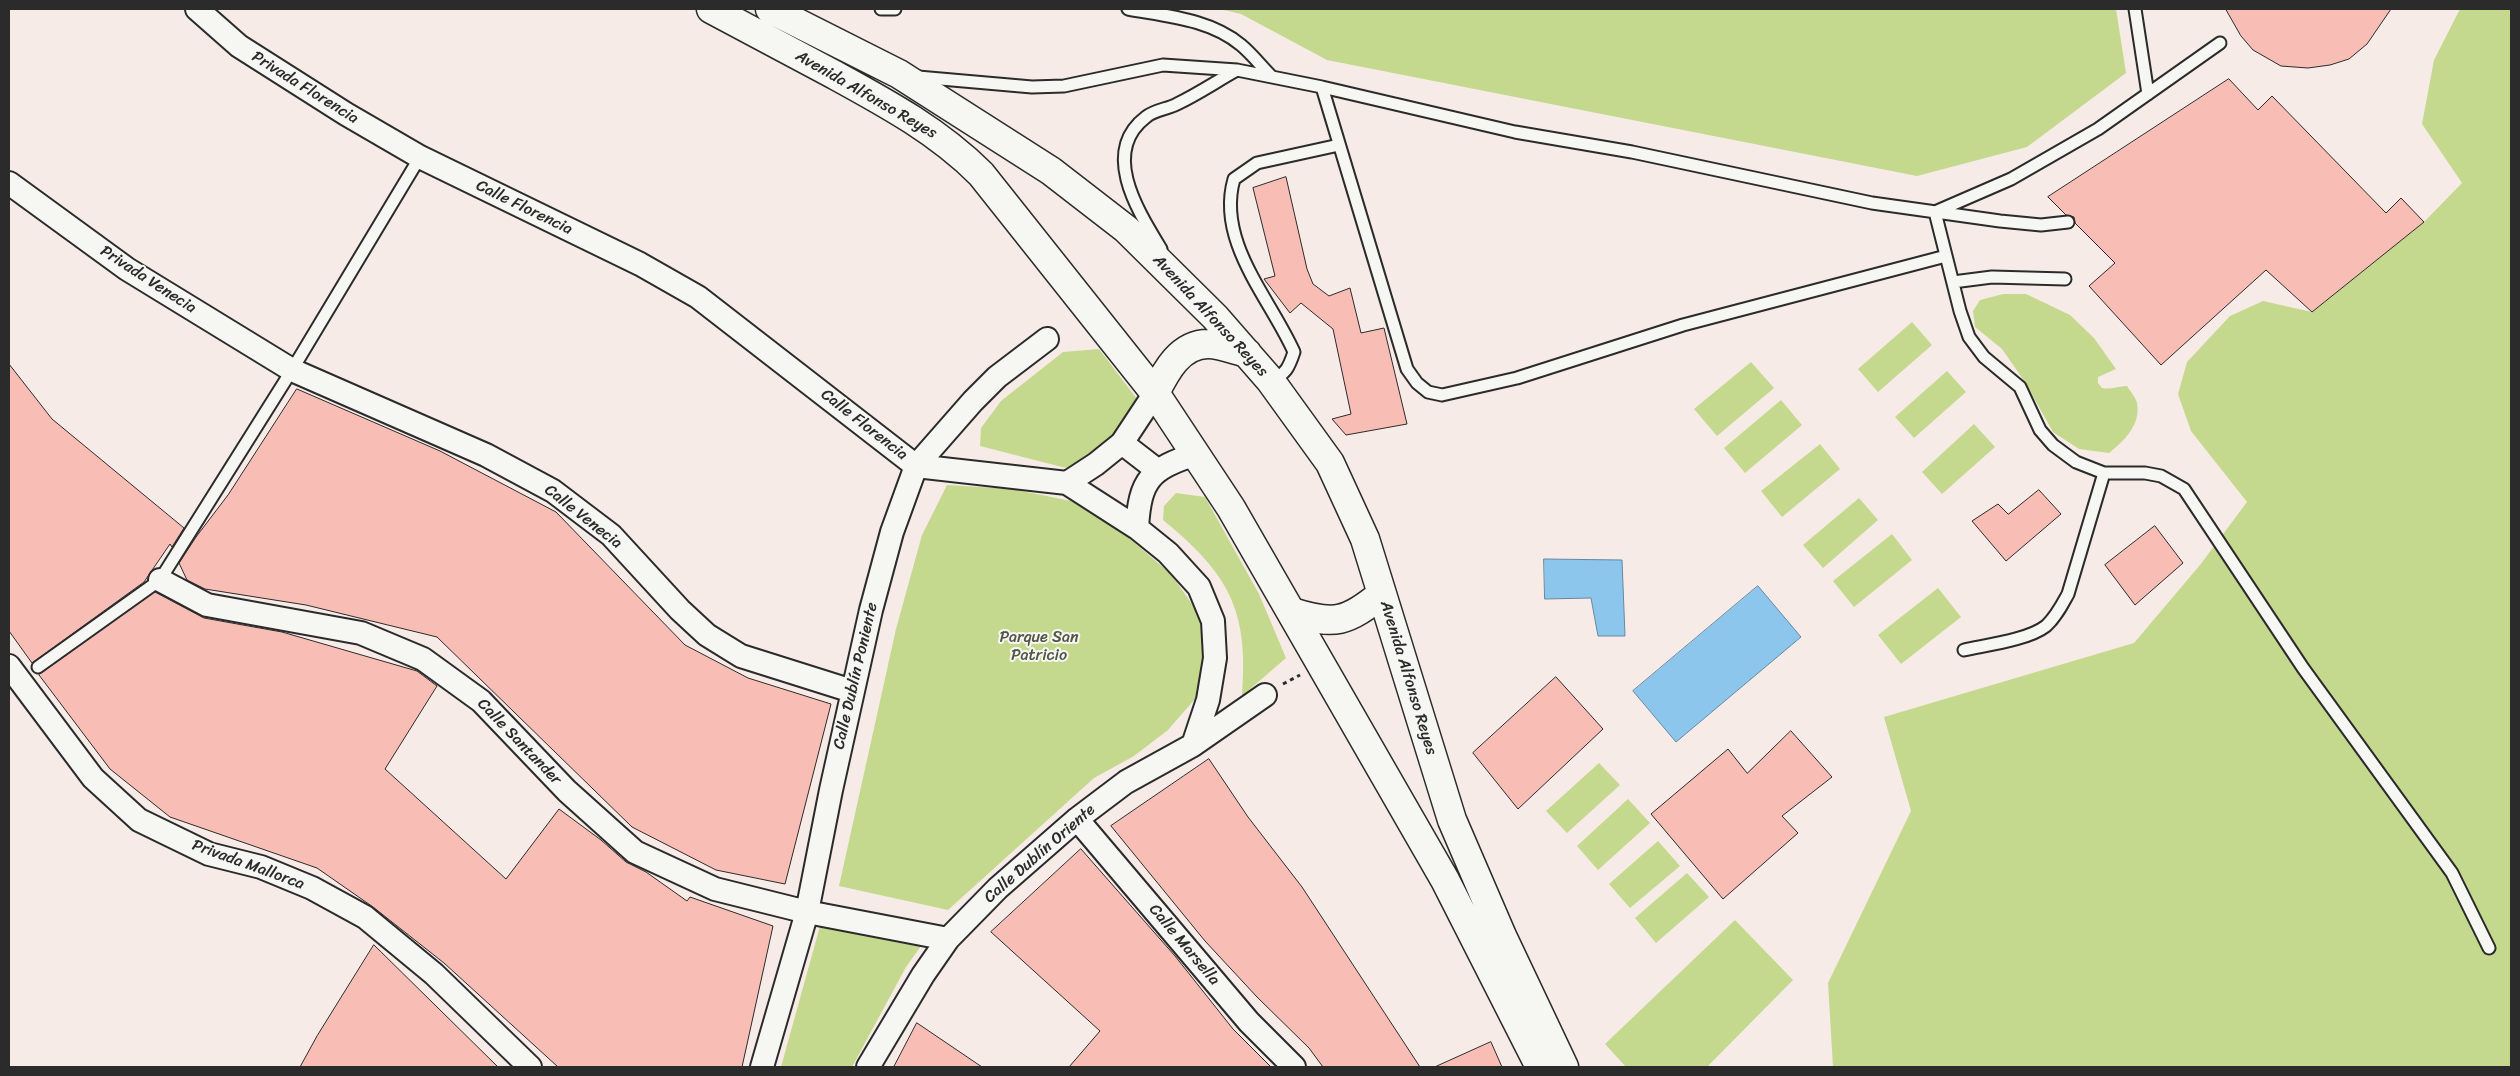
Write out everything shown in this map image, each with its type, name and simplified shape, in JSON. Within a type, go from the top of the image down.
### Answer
[{"type":"main road","name":"Avenida Alfonso Reyes","points":[[711,9],[883,101],[924,126],[957,150],[981,174],[1155,392],[1231,508],[1445,880],[1540,1067]]},
{"type":"main road","name":"Avenida Alfonso Reyes","points":[[770,9],[899,74],[1051,171],[1126,229],[1179,281],[1270,380],[1330,463],[1365,539],[1452,820],[1502,936],[1564,1067]]},
{"type":"main road","points":[[1155,392],[1169,367],[1180,355],[1193,347],[1208,344],[1247,353]]},
{"type":"main road","points":[[1292,612],[1318,620],[1341,620],[1358,612],[1382,594]]},
{"type":"street","name":"Privada Florencia","points":[[198,9],[239,46],[346,114],[420,157]]},
{"type":"street","name":"Calle Florencia","points":[[420,157],[640,264],[698,297],[916,466],[1067,483],[1137,528],[1168,553],[1199,587],[1213,621],[1215,658],[1208,700],[1193,745]]},
{"type":"street","name":"Privada Venecia","points":[[9,183],[127,269],[292,370]]},
{"type":"street","name":"Calle Dublín Poniente","points":[[762,1067],[807,912],[852,690],[892,532],[916,466],[979,395],[997,378],[1047,339]]},
{"type":"street","name":"Calle Venecia","points":[[292,370],[486,455],[553,491],[611,535],[707,635],[741,656],[852,690]]},
{"type":"street","points":[[1067,483],[1096,464],[1122,443],[1155,392]]},
{"type":"street","points":[[1122,443],[1156,470]]},
{"type":"street","points":[[1137,528],[1138,506],[1143,489],[1156,470],[1196,454]]},
{"type":"street","name":"Calle Santander","points":[[160,580],[207,605],[361,633],[423,659],[481,701],[567,791],[635,852],[715,889],[807,912],[948,939]]},
{"type":"street","name":"Privada Mallorca","points":[[9,666],[93,778],[139,820],[209,854],[262,867],[312,888],[365,917],[434,974],[530,1067]]},
{"type":"street","name":"Calle Dublín Oriente","points":[[868,1067],[922,975],[948,939],[998,888],[1077,819],[1126,782],[1193,745],[1266,695]]},
{"type":"street","name":"Calle Marsella","points":[[1077,819],[1249,1022],[1294,1067]]},
{"type":"lane","points":[[881,9],[895,9]]},
{"type":"lane","points":[[1128,9],[1192,21],[1217,30],[1240,45],[1271,76]]},
{"type":"lane","points":[[2135,9],[2148,94]]},
{"type":"lane","points":[[1935,212],[2011,179],[2098,128],[2220,43]]},
{"type":"lane","points":[[899,74],[1032,87],[1064,86],[1163,65],[1237,70],[1322,87],[1515,132],[1632,152],[1872,203],[2042,225],[2068,222]]},
{"type":"lane","points":[[1179,281],[1141,214],[1124,172],[1123,149],[1131,131],[1147,116],[1176,104],[1237,70]]},
{"type":"lane","points":[[1322,87],[1407,369],[1417,383],[1428,392],[1442,395],[1517,378],[1683,325],[1946,256]]},
{"type":"lane","points":[[1270,380],[1280,377],[1289,368],[1294,352],[1235,241],[1229,196],[1234,179],[1258,163],[1339,145]]},
{"type":"lane","points":[[38,667],[160,580],[292,370],[420,157]]},
{"type":"lane","points":[[1935,212],[1969,337],[1984,357],[2020,387],[2040,430],[2053,445],[2076,462],[2104,473],[2145,473],[2161,476],[2184,489],[2303,668],[2452,873],[2489,948]]},
{"type":"lane","points":[[1953,282],[1992,277],[2065,279]]},
{"type":"lane","points":[[1964,650],[2030,634],[2045,626],[2058,611],[2068,594],[2104,473]]},
{"type":"green space","points":[[1220,9],[2116,9],[2126,73],[2027,147],[1917,176],[1327,60],[1241,14]]},
{"type":"green space","points":[[2460,9],[2511,9],[2511,1067],[1833,1067],[1828,983],[1911,811],[1884,717],[2134,643],[2200,565],[2247,502],[2191,431],[2178,394],[2187,362],[2230,316],[2263,301],[2312,312],[2424,222],[2462,183],[2422,124],[2434,60]]},
{"type":"green space","points":[[2003,294],[2026,294],[2070,315],[2094,338],[2116,369],[2098,377],[2098,383],[2102,388],[2127,386],[2136,401],[2138,411],[2134,425],[2126,438],[2109,453],[2079,449],[2053,432],[2025,382],[2002,349],[1975,327],[1973,311],[1980,300]]},
{"type":"green space","points":[[1912,322],[1932,345],[1878,392],[1858,369]]},
{"type":"green space","points":[[1099,349],[1137,399],[1103,450],[1066,468],[980,446],[981,428],[1001,401],[1063,352]]},
{"type":"green space","points":[[1751,362],[1774,388],[1717,436],[1694,409]]},
{"type":"green space","points":[[1947,371],[1966,392],[1914,438],[1895,417]]},
{"type":"green space","points":[[1781,400],[1802,425],[1745,473],[1724,448]]},
{"type":"green space","points":[[1974,424],[1995,447],[1942,494],[1922,472]]},
{"type":"green space","points":[[1820,444],[1840,469],[1782,517],[1761,491]]},
{"type":"green space","name":"Parque San Patricio","points":[[947,485],[1012,489],[1071,501],[1124,534],[1171,574],[1201,617],[1208,661],[1195,699],[1168,730],[1134,756],[1094,778],[948,910],[839,886],[896,629],[922,535]]},
{"type":"green space","points":[[1176,493],[1205,497],[1259,594],[1286,658],[1242,696],[1242,640],[1230,596],[1219,577],[1204,558],[1163,520],[1164,506]]},
{"type":"green space","points":[[1859,498],[1878,520],[1823,568],[1803,545]]},
{"type":"green space","points":[[1892,534],[1912,560],[1854,607],[1833,581]]},
{"type":"green space","points":[[1938,588],[1961,617],[1901,664],[1878,635]]},
{"type":"green space","points":[[1599,763],[1620,785],[1567,833],[1546,811]]},
{"type":"green space","points":[[1628,799],[1650,823],[1598,870],[1577,846]]},
{"type":"green space","points":[[1658,841],[1680,866],[1630,908],[1609,884]]},
{"type":"green space","points":[[1687,873],[1709,897],[1656,943],[1635,918]]},
{"type":"green space","points":[[1735,920],[1793,980],[1707,1067],[1626,1067],[1605,1044]]},
{"type":"green space","points":[[820,926],[921,946],[906,967],[852,1067],[781,1067]]},
{"type":"water","points":[[1544,559],[1622,560],[1625,636],[1598,636],[1591,598],[1545,599]]},
{"type":"water","points":[[1758,586],[1801,637],[1676,742],[1633,691]]},
{"type":"building","points":[[2226,9],[2391,9],[2367,44],[2349,59],[2330,65],[2308,68],[2281,66],[2253,50],[2241,36]]},
{"type":"building","points":[[2229,79],[2258,110],[2272,96],[2386,213],[2401,198],[2424,222],[2312,312],[2266,270],[2161,365],[2089,286],[2115,263],[2075,223],[2074,217],[2066,215],[2048,197]]},
{"type":"building","points":[[1286,177],[1307,269],[1313,284],[1329,296],[1350,288],[1361,333],[1384,328],[1407,424],[1346,435],[1332,419],[1351,414],[1333,329],[1301,303],[1290,313],[1264,279],[1275,276],[1253,188]]},
{"type":"building","points":[[9,364],[52,419],[184,528],[172,547],[170,544],[144,582],[32,663],[9,631]]},
{"type":"building","points":[[297,389],[440,451],[556,512],[685,645],[748,678],[831,704],[785,884],[716,870],[632,827],[437,637],[306,605],[205,589],[187,580],[179,563],[228,495]]},
{"type":"building","points":[[2039,490],[2061,514],[2006,561],[1972,521],[1998,504],[2008,514]]},
{"type":"building","points":[[2155,526],[2183,563],[2135,605],[2105,565]]},
{"type":"building","points":[[155,592],[204,618],[282,632],[417,671],[437,686],[385,769],[506,879],[559,809],[601,840],[626,862],[646,872],[687,901],[690,897],[773,926],[742,1067],[558,1067],[444,963],[373,907],[317,868],[170,817],[110,769],[39,675]]},
{"type":"building","points":[[1556,677],[1603,729],[1518,809],[1473,753]]},
{"type":"building","points":[[1791,731],[1832,777],[1782,816],[1798,833],[1723,899],[1651,814],[1728,749],[1747,773]]},
{"type":"building","points":[[1209,759],[1248,817],[1302,887],[1420,1067],[1323,1067],[1309,1048],[1257,997],[1205,941],[1111,826]]},
{"type":"building","points":[[1081,849],[1175,956],[1233,1029],[1271,1067],[1069,1067],[1100,1031],[991,932]]},
{"type":"building","points":[[374,945],[498,1067],[300,1067],[317,1036]]},
{"type":"building","points":[[917,1023],[982,1067],[894,1067]]},
{"type":"building","points":[[1491,1042],[1502,1067],[1435,1067]]}]
